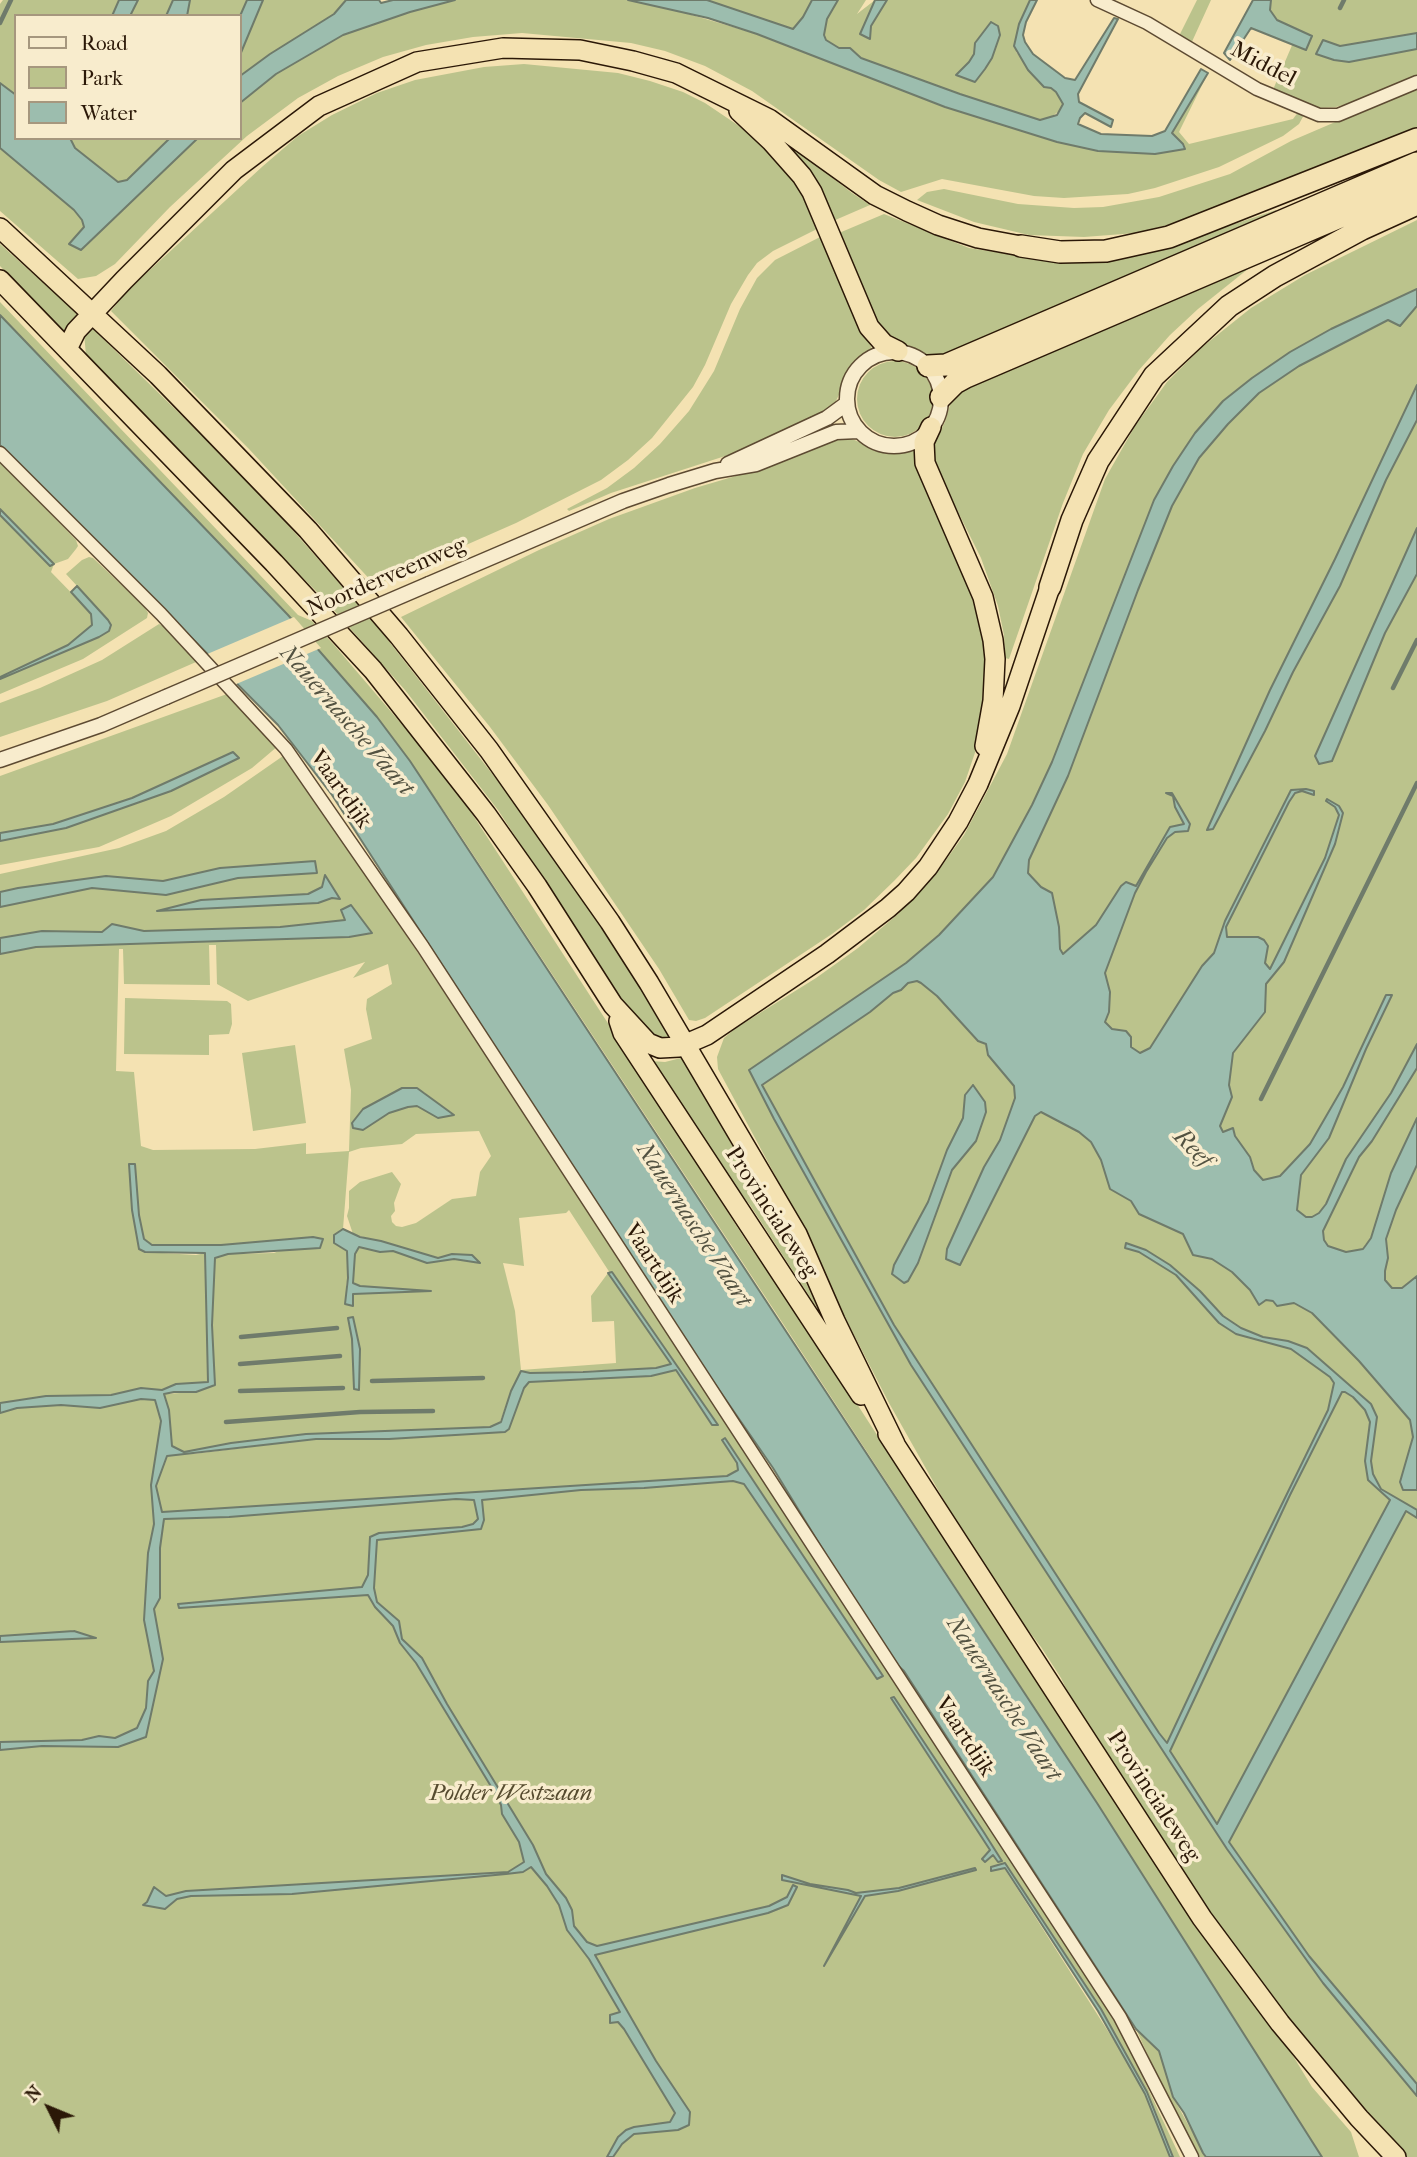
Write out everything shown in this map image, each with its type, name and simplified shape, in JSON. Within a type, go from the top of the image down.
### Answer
[{"type":"highway","points":[[66,349],[76,331],[234,170],[318,106],[417,62],[503,48],[580,50],[676,73],[769,119],[875,195],[896,206],[938,225],[978,238],[1060,252],[1106,251],[1169,237],[1417,139]]},
{"type":"highway","points":[[720,93],[771,141],[802,176],[812,192],[869,327],[874,336],[898,351]]},
{"type":"highway","points":[[928,366],[946,365],[956,361],[1417,163]]},
{"type":"highway","points":[[941,397],[955,383],[966,377],[1417,184]]},
{"type":"highway","points":[[0,280],[265,553],[373,670],[494,824],[613,1005],[648,1043],[660,1048],[685,1045],[707,1035],[852,938],[906,892],[945,843],[978,785],[1010,706],[1072,520],[1098,461],[1154,376],[1229,306],[1275,276],[1363,229],[1417,204]]},
{"type":"highway","points":[[0,228],[92,314]]},
{"type":"highway","name":"Provincialeweg","points":[[92,314],[158,375],[260,479],[335,561],[407,645],[530,806],[610,922],[797,1234],[835,1321],[895,1444]]},
{"type":"highway","points":[[931,427],[924,442],[925,463],[983,597],[993,640],[993,701],[978,785]]},
{"type":"highway","name":"Provincialeweg","points":[[613,1005],[623,1033],[835,1358],[895,1444],[1202,1918],[1280,2023],[1359,2118],[1396,2157]]},
{"type":"street","name":"Middel","points":[[1097,0],[1147,23],[1257,89],[1319,115],[1338,115],[1417,82]]},
{"type":"street","points":[[898,351],[912,355],[928,366],[939,383],[941,397],[937,416],[923,436],[908,444],[892,446],[876,443],[858,430],[849,416],[846,404],[849,384],[861,365],[884,352],[898,351]]},
{"type":"street","name":"Noorderveenweg","points":[[0,761],[101,725],[623,501],[715,471],[827,418],[846,404]]},
{"type":"street","name":"Noorderveenweg","points":[[715,471],[757,464],[836,432],[858,430]]},
{"type":"street","name":"Vaartdijk","points":[[0,453],[161,614],[286,748],[423,947],[1113,2005],[1192,2157]]},
{"type":"green space","points":[[3,0],[119,0],[113,14],[14,14],[14,94],[0,83],[0,4]]},
{"type":"green space","points":[[138,0],[173,0],[167,14],[131,14]]},
{"type":"green space","points":[[190,0],[247,0],[241,14],[187,14]]},
{"type":"green space","points":[[263,0],[346,0],[334,14],[242,75],[242,50]]},
{"type":"green space","points":[[455,0],[628,0],[678,11],[757,34],[945,107],[1098,151],[1155,154],[1185,149],[1172,133],[1208,73],[1179,132],[1189,144],[1293,119],[1299,111],[1305,113],[1299,124],[1283,136],[1219,167],[1128,194],[1064,198],[1034,196],[942,179],[901,192],[879,180],[752,91],[705,66],[665,51],[631,43],[522,33],[473,37],[426,45],[383,57],[338,76],[298,98],[247,136],[170,207],[115,264],[96,276],[78,279],[0,211],[0,148],[74,210],[82,220],[84,227],[81,250],[196,140],[242,140],[242,101],[276,74],[343,35]]},
{"type":"green space","points":[[707,0],[812,0],[793,29]]},
{"type":"green space","points":[[838,0],[866,0],[857,14],[875,0],[861,33],[870,38],[871,26],[887,0],[1030,0],[1016,52],[1044,87],[1051,88],[1060,96],[1063,104],[1049,119],[1040,120],[960,94],[861,58],[850,48],[839,48],[826,40],[824,35],[827,19]],"holes":[[[975,43],[992,58],[974,82],[956,75],[974,54]]]},
{"type":"green space","points":[[1197,0],[1211,0],[1190,46],[1178,38]]},
{"type":"green space","points":[[1257,0],[1417,0],[1417,76],[1364,99],[1336,107],[1314,108],[1272,92],[1293,43],[1246,24]]},
{"type":"green space","points":[[524,64],[618,73],[683,92],[705,103],[748,132],[783,166],[799,188],[819,228],[773,251],[757,263],[731,304],[693,387],[652,438],[628,460],[601,480],[516,523],[375,585],[249,449],[111,311],[127,291],[263,166],[298,136],[332,115],[377,93],[415,80],[484,67]]},
{"type":"green space","points":[[1417,87],[1417,131],[1199,217],[1136,233],[1084,237],[1029,235],[974,222],[917,200],[927,192],[944,189],[1018,204],[1074,208],[1103,207],[1159,197],[1230,174],[1291,141]]},
{"type":"green space","points":[[771,130],[852,193],[870,205],[833,221]]},
{"type":"green space","points":[[71,140],[168,140],[127,180],[118,182],[75,148]]},
{"type":"green space","points":[[1276,210],[1111,285],[929,360],[895,342],[876,321],[839,233],[884,214],[969,248],[1046,260],[1181,242]]},
{"type":"green space","points":[[1417,220],[1417,2092],[1288,1934],[1323,1983],[1417,2096],[1417,2157],[1407,2157],[1301,2037],[1206,1909],[1079,1715],[1061,1678],[1041,1647],[1002,1596],[964,1536],[889,1403],[835,1298],[806,1233],[718,1069],[717,1057],[724,1038],[858,948],[898,914],[938,871],[964,835],[1007,754],[1105,479],[1135,426],[1167,382],[1201,348],[1251,308],[1305,275]],"holes":[[[882,1313],[1045,1569],[911,1365]]]},
{"type":"green space","points":[[822,236],[872,349],[852,368],[834,405],[823,415],[753,447],[611,493],[569,511],[567,509],[607,488],[660,444],[689,411],[714,371],[740,309],[757,278],[775,260]]},
{"type":"green space","points":[[0,244],[79,315],[63,332],[0,266]]},
{"type":"green space","points":[[1268,253],[1170,335],[1109,410],[1083,454],[1063,503],[1009,659],[1005,658],[998,606],[981,558],[935,466],[933,445],[945,422],[952,398],[960,390]]},
{"type":"green space","points":[[0,302],[298,615],[312,621],[410,734],[469,809],[709,1179],[750,1247],[782,1288],[1126,1820],[1208,1943],[1287,2046],[1312,2087],[1351,2132],[1359,2157],[1322,2157],[1097,1803],[778,1316],[449,818],[377,717],[249,574],[0,315]]},
{"type":"green space","points":[[89,325],[217,450],[289,526],[377,626],[525,816],[632,970],[671,1038],[660,1037],[647,1030],[634,1018],[498,810],[405,690],[324,599],[211,487],[86,356],[84,332]]},
{"type":"green space","points":[[888,361],[902,361],[916,367],[927,378],[933,399],[930,414],[922,426],[902,437],[888,437],[874,431],[863,420],[857,406],[857,392],[863,378],[874,367]]},
{"type":"green space","points":[[847,437],[884,452],[914,450],[930,485],[967,569],[990,648],[980,738],[965,782],[948,814],[916,858],[894,881],[864,910],[832,934],[705,1018],[689,1020],[659,969],[548,805],[490,727],[401,617],[609,519]]},
{"type":"green space","points":[[0,461],[76,540],[78,546],[68,559],[54,564],[0,509]]},
{"type":"green space","points":[[0,515],[50,565],[54,564],[51,572],[92,614],[92,625],[68,645],[0,677]]},
{"type":"green space","points":[[89,557],[144,606],[148,613],[147,618],[83,659],[0,694],[0,679],[109,631],[90,600],[66,574]]},
{"type":"green space","points":[[159,624],[165,627],[196,662],[107,701],[0,737],[0,703],[102,660]]},
{"type":"green space","points":[[227,694],[278,746],[252,768],[171,816],[99,847],[0,865],[0,776]]},
{"type":"green space","name":"Polder Westzaan","points":[[283,756],[331,822],[1115,2018],[1180,2157],[1173,2157],[1147,2092],[1101,2009],[1004,1864],[1145,2094],[1170,2157],[0,2157],[0,1407],[18,1404],[37,1407],[65,1402],[155,1397],[161,1420],[159,1452],[193,1454],[316,1439],[500,1432],[518,1381],[676,1370],[712,1425],[681,1371],[610,1273],[569,1210],[566,1213],[519,1218],[524,1266],[503,1263],[515,1311],[521,1370],[616,1363],[614,1321],[592,1322],[591,1296],[608,1273],[671,1364],[656,1368],[530,1373],[521,1371],[500,1422],[490,1427],[306,1434],[184,1452],[172,1446],[169,1410],[164,1394],[196,1392],[215,1385],[212,1325],[215,1258],[228,1254],[274,1253],[313,1237],[221,1245],[153,1245],[144,1239],[139,1215],[135,1164],[129,1164],[132,1210],[145,1252],[196,1255],[205,1253],[208,1382],[176,1384],[162,1390],[141,1388],[111,1395],[46,1396],[0,1403],[0,954],[36,947],[349,937],[371,933],[346,920],[280,927],[144,931],[112,924],[102,932],[42,931],[0,938],[0,907],[92,888],[166,895],[238,878],[316,873],[315,861],[220,868],[163,881],[106,876],[0,892],[0,874],[119,848],[166,831],[224,797]],"holes":[[[209,945],[216,945],[217,984],[248,1001],[365,962],[353,978],[388,964],[392,984],[367,999],[366,1009],[372,1039],[344,1049],[351,1090],[349,1151],[306,1154],[306,1143],[255,1149],[153,1150],[141,1146],[134,1072],[116,1071],[119,949],[123,949],[124,984],[210,985]],[[402,1088],[410,1088],[424,1092],[440,1107],[451,1112],[438,1118],[417,1106],[408,1107],[389,1113],[363,1130],[386,1096]],[[479,1131],[491,1156],[480,1172],[476,1196],[452,1199],[416,1223],[396,1226],[391,1216],[395,1211],[394,1203],[401,1184],[392,1172],[360,1182],[349,1191],[347,1216],[353,1234],[438,1258],[452,1254],[454,1259],[427,1263],[393,1251],[380,1252],[359,1247],[355,1253],[352,1283],[421,1291],[353,1294],[353,1306],[346,1286],[347,1251],[334,1235],[343,1229],[349,1152],[361,1148],[402,1144],[416,1134]],[[725,1438],[752,1481],[883,1676],[738,1466]],[[894,1697],[983,1831],[998,1862],[891,1699]]]},
{"type":"green space","points":[[125,998],[227,1001],[231,1004],[232,1024],[229,1034],[209,1035],[209,1055],[124,1054]]},
{"type":"green space","points":[[295,1045],[306,1123],[253,1131],[242,1053]]},
{"type":"green space","points":[[685,1057],[789,1246],[819,1311],[750,1205],[706,1150],[651,1061],[665,1062]]},
{"type":"green space","points":[[1136,2029],[1159,2051],[1173,2097],[1206,2157],[1194,2157]]},
{"type":"water","points":[[119,0],[138,0],[131,14],[113,14]]},
{"type":"water","points":[[173,0],[190,0],[187,14],[167,14]]},
{"type":"water","points":[[247,0],[263,0],[242,50],[242,14]]},
{"type":"water","points":[[346,0],[379,0],[381,3],[393,0],[455,0],[343,35],[276,74],[242,101],[242,75],[334,14]]},
{"type":"water","points":[[628,0],[707,0],[793,29],[812,0],[838,0],[827,19],[824,35],[826,40],[839,48],[850,48],[861,58],[1040,120],[1057,115],[1063,104],[1056,92],[1044,87],[1028,70],[1014,46],[1019,24],[1030,0],[1037,0],[1026,22],[1023,35],[1025,42],[1033,54],[1065,78],[1075,80],[1114,18],[1118,19],[1078,94],[1079,102],[1113,120],[1111,127],[1085,113],[1080,118],[1078,124],[1101,134],[1152,136],[1165,131],[1201,69],[1208,73],[1172,133],[1185,149],[1155,154],[1098,151],[1057,142],[945,107],[757,34],[708,18]]},
{"type":"water","points":[[875,0],[887,0],[871,26],[870,39],[860,34]]},
{"type":"water","points":[[1253,0],[1271,0],[1270,10],[1277,20],[1312,36],[1306,50],[1251,28],[1230,60],[1224,53]]},
{"type":"water","points":[[991,22],[998,26],[1000,35],[985,69],[975,82],[956,75],[969,62],[974,54],[975,43]]},
{"type":"water","points":[[1417,33],[1417,49],[1349,62],[1316,54],[1323,40],[1340,46]]},
{"type":"water","points":[[0,83],[14,94],[14,140],[71,140],[75,148],[118,182],[127,180],[168,140],[196,140],[81,250],[69,244],[84,227],[82,220],[74,210],[0,148]]},
{"type":"water","name":"Reef","points":[[1417,289],[1417,306],[1400,326],[1388,320],[1299,366],[1259,393],[1199,458],[1172,506],[1068,776],[1029,860],[1028,873],[1041,887],[1052,893],[1063,954],[1096,925],[1121,886],[1126,882],[1136,886],[1170,827],[1184,824],[1175,807],[1173,796],[1166,793],[1172,793],[1190,824],[1188,831],[1175,832],[1167,838],[1146,872],[1135,893],[1105,973],[1110,992],[1109,1012],[1105,1022],[1112,1029],[1126,1031],[1131,1037],[1131,1047],[1140,1053],[1150,1048],[1202,966],[1214,953],[1225,921],[1291,790],[1306,789],[1314,791],[1314,795],[1302,791],[1295,793],[1289,802],[1226,927],[1227,937],[1258,937],[1264,940],[1268,946],[1265,963],[1270,969],[1325,858],[1339,815],[1335,807],[1326,801],[1327,799],[1339,806],[1343,813],[1335,844],[1284,962],[1266,984],[1265,1012],[1233,1053],[1229,1085],[1232,1097],[1220,1126],[1223,1132],[1233,1128],[1235,1136],[1250,1157],[1254,1170],[1263,1180],[1280,1176],[1310,1144],[1343,1087],[1386,995],[1392,995],[1329,1138],[1301,1175],[1297,1210],[1306,1217],[1312,1217],[1326,1204],[1346,1159],[1391,1093],[1417,1044],[1417,1068],[1372,1141],[1359,1157],[1323,1231],[1328,1246],[1346,1252],[1363,1249],[1371,1238],[1391,1173],[1417,1118],[1417,1165],[1386,1239],[1388,1258],[1385,1280],[1392,1288],[1402,1288],[1417,1276],[1417,1490],[1403,1490],[1400,1482],[1413,1437],[1410,1420],[1359,1361],[1312,1313],[1294,1303],[1277,1306],[1273,1301],[1266,1300],[1259,1305],[1250,1290],[1232,1272],[1212,1259],[1193,1255],[1183,1234],[1139,1214],[1131,1201],[1110,1189],[1101,1160],[1091,1142],[1079,1132],[1041,1112],[1035,1116],[960,1265],[946,1259],[947,1249],[984,1167],[1000,1140],[1015,1098],[1014,1086],[988,1055],[986,1044],[978,1041],[937,996],[921,983],[908,983],[762,1085],[894,1325],[1167,1743],[1328,1410],[1334,1383],[1330,1377],[1291,1349],[1236,1334],[1219,1323],[1176,1275],[1139,1252],[1125,1248],[1126,1243],[1146,1250],[1170,1265],[1223,1316],[1241,1328],[1263,1337],[1288,1341],[1307,1348],[1371,1404],[1377,1417],[1371,1461],[1373,1474],[1381,1489],[1417,1510],[1417,1518],[1406,1511],[1229,1842],[1309,1956],[1417,2084],[1417,2096],[1323,1983],[1227,1849],[911,1365],[749,1070],[906,963],[939,935],[993,877],[1052,762],[1154,500],[1173,466],[1195,433],[1223,401],[1290,352],[1331,329]],"holes":[[[1342,1392],[1365,1410],[1370,1422],[1365,1461],[1368,1480],[1390,1500],[1217,1824],[1170,1751],[1290,1495]]]},
{"type":"water","name":"Nauernasche Vaart","points":[[0,315],[288,615],[377,717],[410,761],[1097,1803],[1322,2157],[1206,2157],[1203,2153],[1184,2113],[1173,2097],[1159,2051],[1136,2029],[904,1671],[895,1663],[859,1609],[773,1468],[683,1338],[332,795],[278,725],[0,445]]},
{"type":"water","points":[[1417,385],[1417,420],[1386,480],[1340,586],[1213,829],[1207,830],[1270,690]]},
{"type":"water","points":[[0,509],[54,564],[50,566],[0,515]]},
{"type":"water","points":[[1417,528],[1417,574],[1385,633],[1332,761],[1319,764],[1315,756]]},
{"type":"water","points":[[77,586],[108,620],[111,625],[109,631],[0,679],[68,645],[92,625],[91,614],[71,592]]},
{"type":"water","points":[[233,752],[239,758],[171,791],[66,828],[0,841],[0,833],[53,824],[132,798]]},
{"type":"water","points":[[315,861],[317,873],[238,878],[166,895],[92,888],[0,907],[0,892],[18,888],[106,876],[163,881],[220,868]]},
{"type":"water","points":[[325,875],[340,899],[332,898],[318,903],[157,911],[201,900],[308,894],[322,887]]},
{"type":"water","points":[[351,905],[372,933],[349,937],[36,947],[0,954],[0,938],[42,931],[102,932],[112,924],[144,931],[280,927],[345,920],[341,910]]},
{"type":"water","points":[[973,1085],[985,1102],[986,1112],[976,1141],[952,1170],[918,1263],[908,1281],[904,1283],[892,1274],[894,1265],[928,1202],[947,1150],[963,1118],[965,1095]]},
{"type":"water","points":[[402,1088],[417,1088],[454,1115],[438,1118],[417,1106],[408,1107],[389,1113],[363,1130],[353,1128],[352,1123],[363,1109]]},
{"type":"water","points":[[129,1164],[135,1164],[139,1215],[144,1239],[152,1245],[221,1245],[313,1237],[323,1239],[320,1248],[228,1254],[215,1258],[212,1325],[215,1385],[196,1392],[164,1394],[169,1410],[172,1446],[184,1452],[306,1434],[490,1427],[501,1422],[521,1371],[583,1372],[656,1368],[671,1364],[608,1273],[612,1272],[718,1425],[712,1425],[676,1370],[651,1376],[529,1382],[524,1388],[509,1429],[505,1432],[389,1439],[316,1439],[167,1456],[156,1486],[162,1512],[727,1476],[738,1470],[737,1463],[722,1440],[725,1438],[883,1676],[877,1679],[744,1484],[733,1481],[581,1490],[482,1500],[484,1520],[481,1529],[377,1540],[374,1588],[377,1602],[399,1621],[402,1639],[422,1658],[533,1845],[546,1874],[566,1898],[572,1910],[574,1926],[587,1942],[597,1946],[769,1906],[787,1897],[793,1885],[797,1887],[788,1905],[768,1913],[595,1955],[656,2061],[690,2112],[689,2125],[678,2130],[634,2134],[622,2144],[613,2157],[607,2157],[618,2137],[626,2130],[670,2122],[675,2113],[624,2029],[618,2022],[610,2023],[610,2015],[620,2012],[589,1959],[567,1930],[559,1905],[531,1867],[523,1872],[506,1874],[292,1894],[191,1896],[177,1899],[165,1909],[143,1905],[154,1887],[166,1896],[186,1891],[508,1872],[524,1862],[519,1842],[502,1814],[495,1793],[416,1663],[400,1643],[393,1626],[368,1595],[179,1608],[178,1604],[362,1587],[368,1575],[370,1537],[379,1533],[473,1524],[478,1519],[474,1500],[164,1519],[160,1548],[160,1598],[154,1609],[163,1659],[146,1737],[118,1747],[42,1746],[0,1750],[0,1742],[82,1740],[99,1736],[115,1738],[137,1728],[146,1708],[148,1681],[154,1671],[144,1620],[148,1553],[154,1524],[151,1485],[161,1421],[155,1400],[141,1399],[100,1408],[61,1405],[17,1408],[0,1413],[0,1403],[46,1396],[111,1395],[141,1388],[162,1390],[176,1384],[208,1382],[205,1253],[145,1252],[139,1249],[132,1210]]},
{"type":"water","points":[[343,1229],[360,1237],[438,1258],[452,1254],[472,1255],[480,1263],[454,1259],[427,1263],[393,1251],[380,1252],[359,1247],[355,1254],[353,1283],[360,1286],[431,1291],[353,1294],[353,1306],[345,1304],[347,1251],[334,1243],[334,1235]]},
{"type":"water","points":[[353,1317],[360,1349],[359,1390],[354,1389],[352,1339],[348,1318]]},
{"type":"water","points":[[74,1631],[96,1638],[0,1642],[0,1636]]},
{"type":"water","points":[[894,1697],[1002,1861],[998,1862],[993,1855],[985,1862],[982,1859],[990,1850],[891,1698]]},
{"type":"water","points":[[1005,1863],[1101,2009],[1147,2092],[1173,2157],[1170,2157],[1145,2094],[1098,2011],[1005,1868],[991,1871],[991,1867]]},
{"type":"water","points":[[975,1868],[976,1870],[898,1891],[865,1896],[824,1966],[861,1896],[782,1880],[782,1875],[810,1884],[856,1893],[899,1888]]},
{"type":"pier","points":[[294,617],[321,648],[234,685],[205,655]]},
{"type":"waterway","points":[[0,23],[11,0]]},
{"type":"waterway","points":[[1340,8],[1344,0]]},
{"type":"waterway","points":[[1393,688],[1417,640]]},
{"type":"waterway","points":[[1261,1099],[1417,783]]},
{"type":"waterway","points":[[241,1337],[337,1328]]},
{"type":"waterway","points":[[240,1364],[340,1356]]},
{"type":"waterway","points":[[372,1381],[483,1378]]},
{"type":"waterway","points":[[240,1391],[343,1388]]},
{"type":"waterway","points":[[226,1422],[360,1412],[433,1411]]}]
